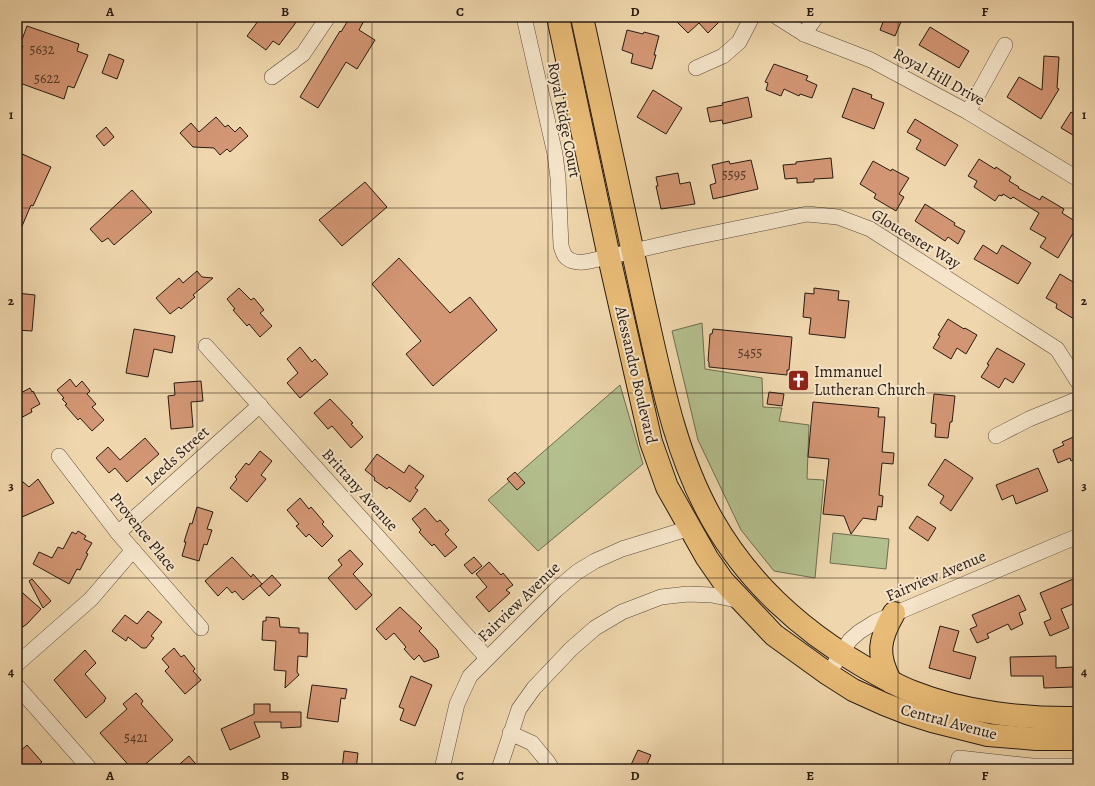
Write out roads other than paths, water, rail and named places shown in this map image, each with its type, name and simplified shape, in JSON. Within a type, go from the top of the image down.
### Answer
[{"type":"main road","name":"Alessandro Boulevard","points":[[558,17],[609,257],[651,442],[667,487],[707,558],[723,581],[774,635],[828,674]]},
{"type":"main road","name":"Alessandro Boulevard","points":[[582,17],[632,251],[671,416],[688,466],[711,517],[726,542],[749,573],[801,624],[841,653]]},
{"type":"main road","points":[[690,528],[703,530],[710,536],[744,582],[764,589]]},
{"type":"main road","points":[[891,682],[885,671],[880,651],[883,633],[894,613]]},
{"type":"main road","name":"Central Avenue","points":[[841,653],[891,682],[913,692],[946,703],[1017,717],[1078,718]]},
{"type":"main road","name":"Central Avenue","points":[[828,674],[853,690],[907,713],[966,730],[1009,738],[1078,739]]},
{"type":"street","points":[[272,77],[304,54],[328,17]]},
{"type":"street","name":"Royal Ridge Court","points":[[524,17],[555,154],[558,178],[561,246],[565,256],[572,261],[582,263],[609,257]]},
{"type":"street","points":[[696,68],[722,56],[739,42],[752,17]]},
{"type":"street","name":"Royal Hill Drive","points":[[777,17],[804,34],[871,60],[968,112],[1078,179]]},
{"type":"street","points":[[804,34],[816,17]]},
{"type":"street","points":[[968,112],[1005,44]]},
{"type":"street","name":"Gloucester Way","points":[[609,257],[807,214],[838,217],[870,229],[1057,349],[1078,382]]},
{"type":"street","name":"Brittany Avenue","points":[[206,346],[487,658]]},
{"type":"street","points":[[996,436],[1029,419],[1078,399]]},
{"type":"street","name":"Leeds Street","points":[[118,533],[260,405]]},
{"type":"street","name":"Provence Place","points":[[60,456],[118,533],[201,628]]},
{"type":"street","name":"Fairview Avenue","points":[[442,769],[457,704],[470,676],[556,590],[577,572],[595,561],[622,549],[690,528]]},
{"type":"street","name":"Fairview Avenue","points":[[828,674],[850,640],[859,632],[875,622],[1078,536]]},
{"type":"street","points":[[17,664],[91,599],[133,550]]},
{"type":"street","points":[[499,769],[519,709],[534,688],[571,649],[595,628],[622,612],[661,597],[688,594],[712,595],[741,601]]},
{"type":"street","points":[[17,686],[90,769]]},
{"type":"street","points":[[510,733],[532,743],[552,769]]},
{"type":"street","points":[[958,763],[1078,766]]},
{"type":"place","name":"Immanuel Lutheran Church","points":[[799,381]]}]
